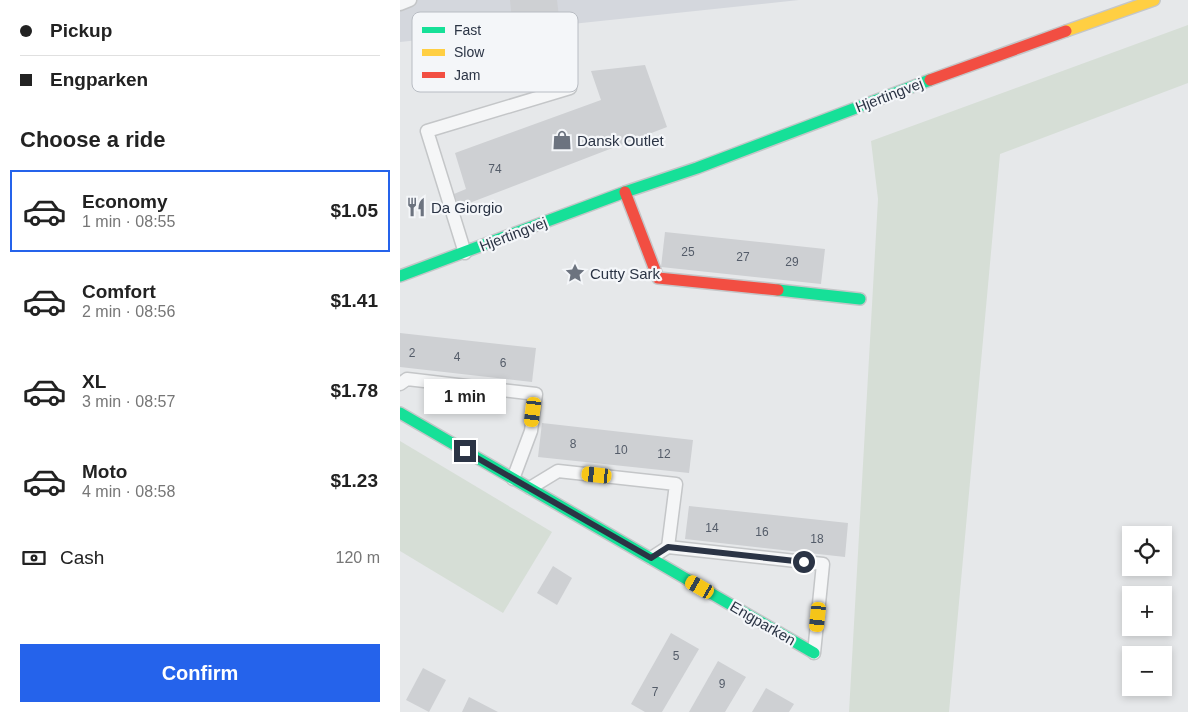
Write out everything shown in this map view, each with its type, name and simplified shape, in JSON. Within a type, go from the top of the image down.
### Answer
[{"type":"main road","name":"Hjertingvej","points":[[400,276],[922,83],[1154,0]]},
{"type":"main road","points":[[625,192],[658,278],[860,299]]},
{"type":"main road","name":"Engparken","points":[[400,413],[814,653]]},
{"type":"lane","points":[[400,4],[410,0]]},
{"type":"lane","points":[[465,252],[427,131],[557,92]]},
{"type":"lane","points":[[400,384],[407,379],[536,394],[531,431],[514,479]]},
{"type":"lane","points":[[530,488],[558,471],[676,484],[668,547]]},
{"type":"lane","points":[[651,558],[668,547],[823,564],[814,653]]},
{"type":"shaded area","points":[[400,0],[799,0],[578,23],[578,12],[412,12],[412,41],[400,42]]},
{"type":"shaded area","points":[[1188,25],[1188,83],[1000,154],[949,712],[849,712],[878,199],[871,141]]},
{"type":"shaded area","points":[[400,441],[552,532],[503,613],[400,551]]},
{"type":"building","points":[[510,0],[557,0],[558,12],[511,12]]},
{"type":"building","name":"Dansk Outlet","points":[[645,65],[667,127],[459,207],[454,194],[466,189],[455,153],[601,100],[591,71]]},
{"type":"building","points":[[665,232],[825,249],[821,284],[661,267]]},
{"type":"building","points":[[400,333],[536,348],[532,382],[400,367]]},
{"type":"building","points":[[542,423],[693,440],[689,473],[538,457]]},
{"type":"building","points":[[689,506],[848,523],[845,557],[685,539]]},
{"type":"building","points":[[553,566],[572,578],[557,605],[537,593]]},
{"type":"building","points":[[671,633],[699,649],[662,712],[645,712],[631,704]]},
{"type":"building","points":[[718,661],[746,677],[725,712],[689,712]]},
{"type":"building","points":[[423,668],[446,680],[429,712],[406,700]]},
{"type":"building","points":[[766,688],[794,704],[789,712],[752,712]]},
{"type":"building","points":[[469,697],[498,712],[462,712]]},
{"type":"traffic: fast","points":[[400,276],[625,192],[697,168],[930,80]]},
{"type":"traffic: fast","points":[[778,290],[860,299]]},
{"type":"traffic: fast","points":[[400,413],[814,653]]},
{"type":"traffic: slow","points":[[1066,31],[1154,0]]},
{"type":"traffic: jam","points":[[930,80],[1066,31]]},
{"type":"traffic: jam","points":[[625,192],[658,278],[778,290]]},
{"type":"place","name":"Dansk Outlet","points":[[562,140]]},
{"type":"place","name":"Da Giorgio","points":[[416,207]]},
{"type":"place","name":"Cutty Sark","points":[[575,273]]},
{"type":"route","points":[[465,451],[651,558],[668,547],[804,562]]}]
